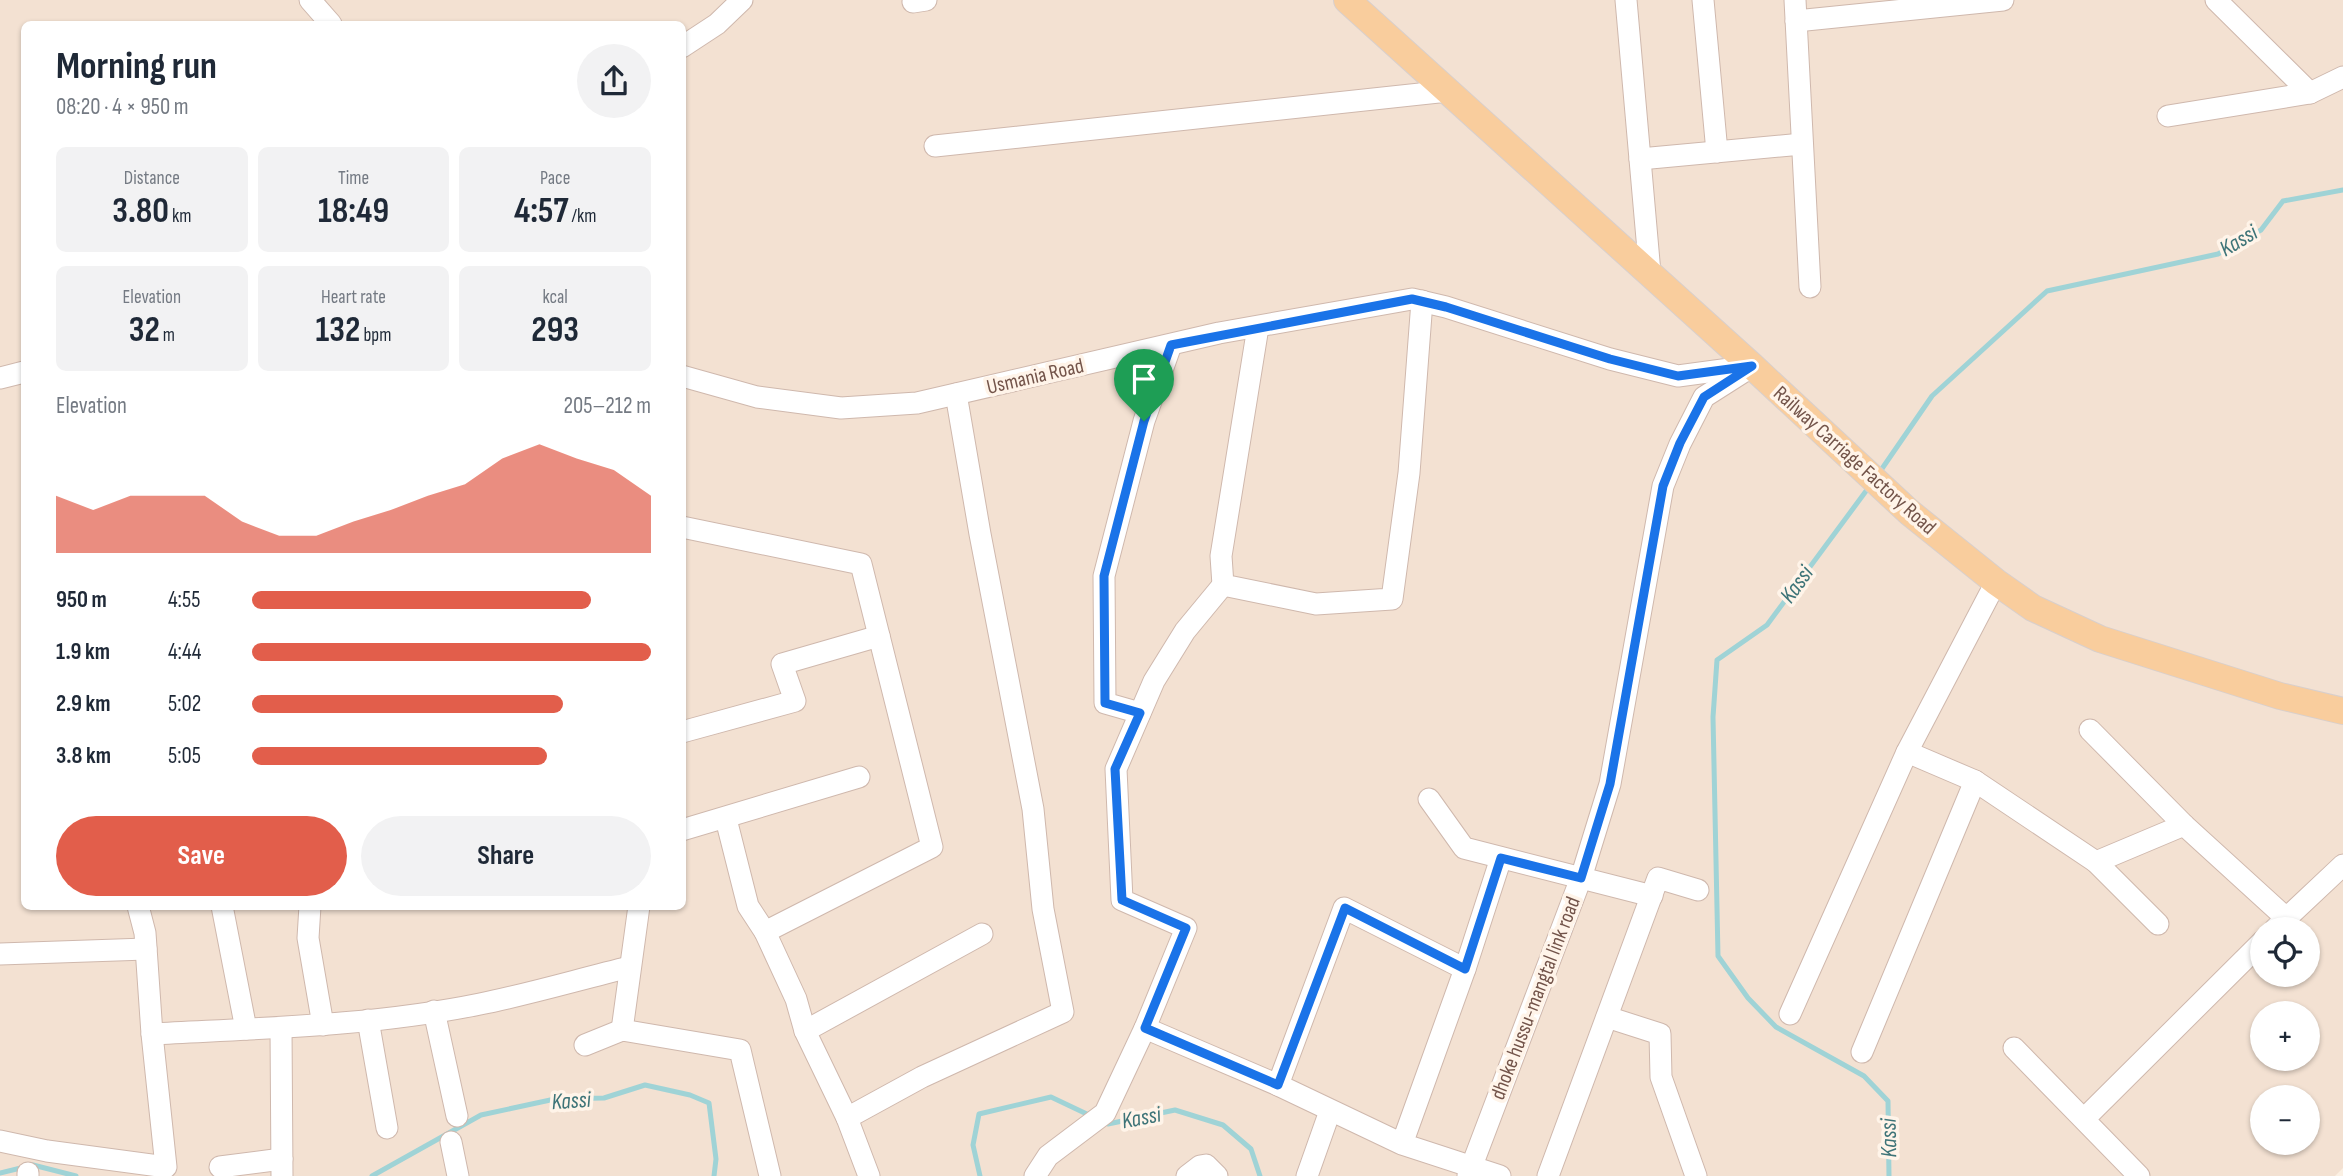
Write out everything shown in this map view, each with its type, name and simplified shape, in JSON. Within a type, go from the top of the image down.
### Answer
[{"type":"main road","name":"Railway Carriage Factory Road","points":[[1348,0],[1909,512],[1996,582],[2033,608],[2100,639],[2280,696],[2343,711]]},
{"type":"street","points":[[310,0],[328,21]]},
{"type":"street","points":[[686,44],[717,24],[742,0]]},
{"type":"street","points":[[1626,0],[1650,273]]},
{"type":"street","points":[[1703,0],[1717,152]]},
{"type":"street","points":[[1810,287],[1796,10],[2003,0]]},
{"type":"street","points":[[2216,0],[2310,93]]},
{"type":"street","points":[[2168,116],[2310,93],[2343,77]]},
{"type":"street","points":[[935,146],[1448,90]]},
{"type":"street","points":[[1640,159],[1802,144]]},
{"type":"street","name":"Usmania Road","points":[[686,377],[757,397],[841,408],[917,403],[1171,345],[1412,299],[1610,359],[1678,376],[1752,366]]},
{"type":"street","points":[[1223,585],[1316,604],[1392,599],[1409,473],[1422,301]]},
{"type":"street","points":[[1035,1176],[1048,1156],[1110,1104],[1186,928],[1122,900],[1115,769],[1154,681],[1185,631],[1223,585],[1221,556],[1258,327]]},
{"type":"street","points":[[1140,713],[1105,703],[1104,576],[1144,421],[1171,345]]},
{"type":"street","name":"dhoke hussu-mangtal link road","points":[[1469,1172],[1581,878],[1610,784],[1663,486],[1680,443],[1704,397],[1752,366]]},
{"type":"street","points":[[0,378],[21,373]]},
{"type":"street","points":[[847,1118],[922,1077],[1063,1012],[1043,909],[1034,808],[980,534],[956,394]]},
{"type":"street","points":[[686,528],[860,564],[932,847],[765,932]]},
{"type":"street","points":[[1790,1014],[1907,752],[1996,582]]},
{"type":"street","points":[[686,731],[795,701],[782,664],[879,636]]},
{"type":"street","points":[[2090,730],[2273,917]]},
{"type":"street","points":[[1907,752],[1975,780],[2096,862],[2158,924]]},
{"type":"street","points":[[686,829],[859,777]]},
{"type":"street","points":[[1862,1052],[1975,780]]},
{"type":"street","points":[[1429,799],[1464,848],[1652,896]]},
{"type":"street","points":[[726,819],[748,906],[765,932],[796,999],[805,1031],[847,1118],[869,1176]]},
{"type":"street","points":[[2096,862],[2184,825]]},
{"type":"street","points":[[1402,1144],[1465,969],[1501,858]]},
{"type":"street","points":[[2287,917],[2343,865]]},
{"type":"street","points":[[1548,1176],[1658,878],[1698,890]]},
{"type":"street","points":[[1278,1085],[1345,908],[1465,969]]},
{"type":"street","points":[[0,1141],[47,1151],[166,1167],[145,933],[139,910]]},
{"type":"street","points":[[223,910],[246,1029]]},
{"type":"street","points":[[313,910],[308,938],[323,1025]]},
{"type":"street","points":[[622,1030],[638,910]]},
{"type":"street","points":[[805,1031],[982,934]]},
{"type":"street","points":[[0,954],[146,949]]},
{"type":"street","points":[[2085,1118],[2250,954]]},
{"type":"street","points":[[152,1034],[323,1025],[434,1011],[480,1004],[629,967]]},
{"type":"street","points":[[434,1011],[457,1115]]},
{"type":"street","points":[[1607,1017],[1661,1034],[1661,1077],[1696,1176]]},
{"type":"street","points":[[368,1020],[387,1128]]},
{"type":"street","points":[[220,1167],[244,1170],[282,1167],[281,1028]]},
{"type":"street","points":[[1145,1028],[1469,1172],[1500,1176]]},
{"type":"street","points":[[585,1045],[622,1030],[740,1050],[770,1176]]},
{"type":"street","points":[[2014,1048],[2139,1176]]},
{"type":"street","points":[[1307,1176],[1331,1111]]},
{"type":"street","points":[[451,1142],[458,1176]]},
{"type":"street","points":[[1187,1176],[1200,1166],[1206,1165],[1217,1176]]},
{"type":"shaded area","points":[[0,0],[2343,0],[2343,1168],[2335,1176],[0,1176]]},
{"type":"waterway","name":"Kassi","points":[[1879,473],[1932,396],[2047,291],[2218,254],[2261,230],[2283,201],[2343,190]]},
{"type":"waterway","name":"Kassi","points":[[1869,487],[1767,625],[1717,660],[1713,717],[1718,956],[1748,998],[1776,1027],[1864,1076],[1888,1101],[1889,1176]]},
{"type":"waterway","name":"Kassi","points":[[372,1176],[481,1115],[555,1099],[604,1098],[645,1085],[690,1095],[709,1103],[716,1159],[714,1176]]},
{"type":"waterway","name":"Kassi","points":[[980,1176],[973,1145],[979,1114],[1051,1097],[1091,1116]]},
{"type":"waterway","name":"Kassi","points":[[1103,1122],[1108,1124],[1175,1110],[1223,1125],[1251,1149],[1260,1176]]},
{"type":"waterway","name":"Kassi","points":[[0,1173],[33,1165],[76,1176]]},
{"type":"route","points":[[1412,299],[1446,307],[1610,359],[1678,376],[1752,366],[1704,397],[1680,443],[1663,486],[1610,784],[1581,878],[1501,858],[1465,969],[1345,908],[1278,1085],[1145,1028],[1186,928],[1122,900],[1115,769],[1140,713],[1105,703],[1104,576],[1144,421],[1171,345],[1412,299]]}]
